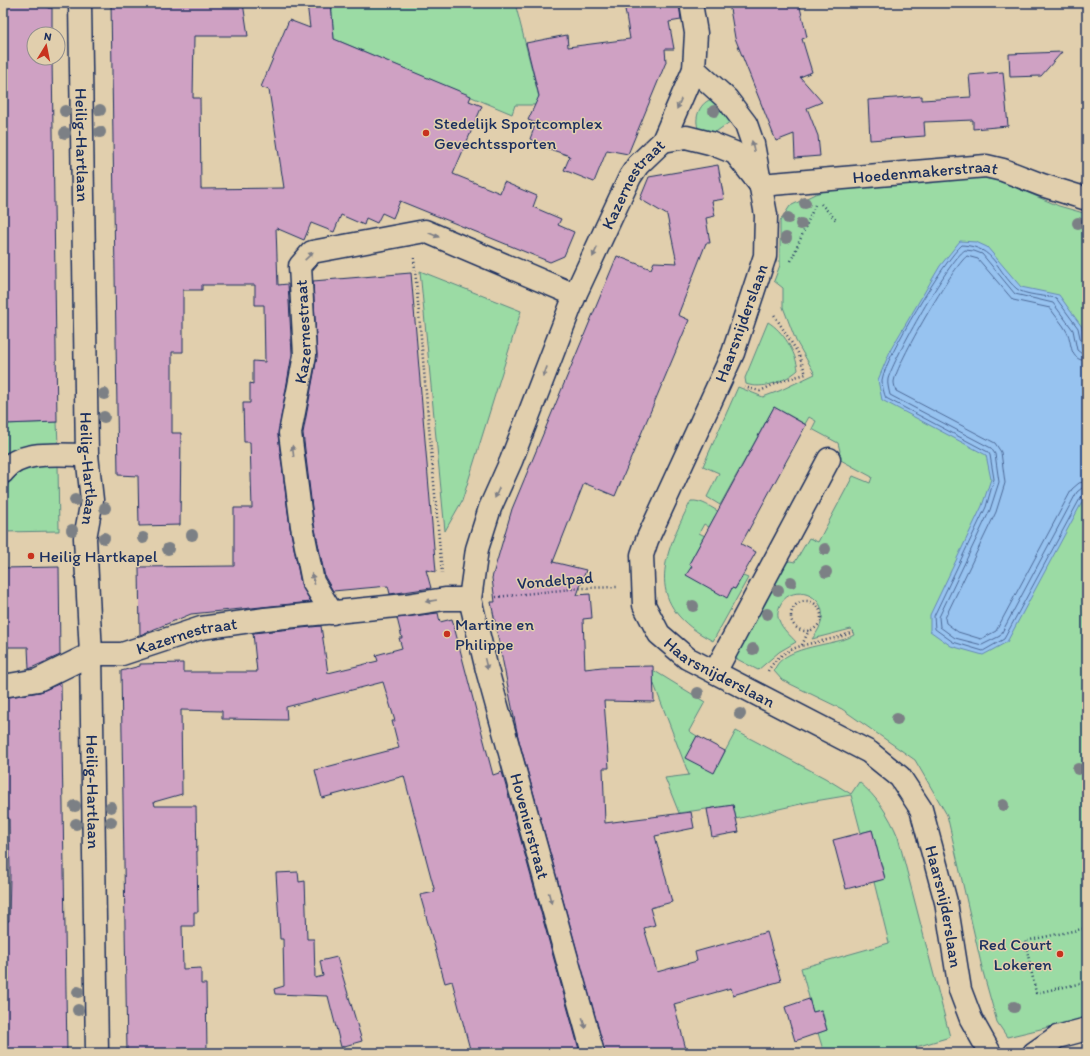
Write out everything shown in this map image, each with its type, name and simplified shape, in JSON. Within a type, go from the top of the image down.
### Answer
[{"type":"street","name":"Heilig-Hartlaan","points":[[80,3],[87,455],[92,500],[85,538],[91,654],[97,1053]]},
{"type":"street","name":"Kazernestraat","points":[[91,654],[122,654],[201,628],[265,619],[406,605],[445,599],[470,599],[477,549],[490,508],[511,461],[575,295],[630,177],[638,165],[663,141],[694,69],[696,34],[691,3]]},
{"type":"street","name":"Haarsnijderslaan","points":[[694,69],[727,99],[746,124],[753,144],[766,215],[766,256],[733,353],[647,540],[642,554],[644,606],[659,634],[688,658],[870,752],[900,777],[921,809],[946,902],[960,990],[971,1019],[990,1053]]},
{"type":"street","name":"Haarsnijderslaan","points":[[663,141],[686,137],[710,143],[735,153],[760,185]]},
{"type":"street","name":"Hoedenmakerstraat","points":[[760,185],[986,166],[1003,170],[1042,185],[1087,199]]},
{"type":"street","name":"Kazernestraat","points":[[332,613],[313,582],[302,526],[290,433],[305,355],[300,266],[312,252],[425,231],[575,295]]},
{"type":"street","points":[[3,472],[16,460],[29,456],[87,455]]},
{"type":"street","points":[[715,672],[829,459]]},
{"type":"street","name":"Hovenierstraat","points":[[470,599],[487,670],[593,1053]]},
{"type":"street","points":[[3,686],[38,680],[91,654]]},
{"type":"street","points":[[1034,1053],[1057,1037],[1087,1029]]},
{"type":"path","points":[[790,265],[818,199],[836,220]]},
{"type":"path","points":[[412,233],[445,599]]},
{"type":"path","points":[[723,375],[748,389],[760,391],[784,380],[806,374],[798,353],[771,308]]},
{"type":"path","name":"Vondelpad","points":[[470,599],[581,588],[643,587]]},
{"type":"path","points":[[802,645],[809,630],[818,626],[820,621],[820,612],[819,607],[811,601],[802,601],[797,603],[791,612],[792,622],[799,629],[809,630]]},
{"type":"path","points":[[756,694],[773,662],[783,652],[802,645],[841,637],[853,632]]},
{"type":"path","points":[[1087,928],[1025,941],[1036,993],[1087,982]]},
{"type":"green space","points":[[331,3],[515,3],[541,105],[515,105],[512,114],[334,39]]},
{"type":"green space","points":[[713,99],[734,119],[710,136],[699,130],[697,126],[697,116],[704,103]]},
{"type":"green space","points":[[974,177],[998,180],[1059,206],[1087,214],[1087,1018],[1007,1037],[997,1022],[983,972],[947,815],[915,760],[842,709],[782,680],[774,671],[778,663],[795,652],[806,648],[839,641],[854,635],[851,629],[812,639],[820,625],[822,612],[819,603],[812,596],[803,593],[793,594],[785,599],[779,608],[778,618],[782,626],[796,642],[779,652],[758,670],[733,657],[786,562],[795,562],[809,538],[818,542],[853,476],[870,483],[872,477],[837,458],[840,451],[838,443],[812,429],[816,421],[809,417],[805,424],[774,407],[720,505],[707,497],[719,473],[703,466],[738,387],[763,397],[815,374],[796,341],[783,307],[783,288],[774,281],[780,265],[780,221],[790,206],[815,194],[835,188]]},
{"type":"green space","points":[[420,271],[521,311],[462,501],[445,531]]},
{"type":"green space","points":[[768,322],[784,336],[795,356],[798,370],[780,381],[766,385],[752,386],[746,384],[745,378]]},
{"type":"green space","points":[[57,422],[58,445],[21,447],[3,456],[3,424]]},
{"type":"green space","points":[[58,465],[59,531],[3,532],[5,493],[8,484],[13,477],[20,471],[30,466]]},
{"type":"green space","points":[[691,501],[703,503],[721,513],[715,516],[709,527],[704,524],[699,533],[709,538],[703,538],[689,564],[692,566],[687,575],[727,597],[732,588],[735,589],[743,576],[748,578],[713,641],[691,627],[676,612],[667,596],[664,579],[666,561],[672,542]]},
{"type":"green space","points":[[653,670],[705,702],[689,731],[697,736],[686,758],[714,772],[736,731],[825,778],[851,794],[859,782],[877,800],[891,821],[898,837],[950,1037],[916,1047],[917,1053],[824,1053],[818,1033],[827,1030],[822,1010],[813,1012],[801,968],[889,943],[874,882],[885,878],[872,830],[861,833],[851,795],[809,802],[736,819],[733,805],[679,813],[665,778],[689,775],[652,679]]},
{"type":"water","points":[[960,241],[976,242],[987,247],[1021,287],[1059,295],[1082,327],[1087,355],[1087,493],[1007,642],[983,655],[951,646],[930,631],[930,615],[982,506],[991,479],[986,455],[882,400],[878,380],[891,349],[940,266]]},
{"type":"building","points":[[3,3],[48,3],[48,8],[52,8],[52,26],[26,26],[26,66],[52,66],[57,422],[5,424]]},
{"type":"building","points":[[111,3],[243,3],[248,36],[194,36],[193,98],[200,98],[201,189],[284,188],[269,90],[261,87],[289,20],[310,28],[307,3],[331,3],[334,39],[471,96],[469,101],[482,106],[453,174],[500,193],[504,182],[537,196],[533,207],[561,219],[558,225],[574,232],[564,256],[550,262],[400,201],[393,218],[382,213],[377,223],[366,218],[364,225],[341,215],[334,232],[311,223],[304,240],[276,228],[278,285],[288,284],[292,354],[278,435],[290,528],[301,584],[311,602],[191,614],[140,635],[139,567],[234,566],[234,508],[252,508],[250,442],[244,442],[243,403],[250,403],[250,383],[253,384],[253,361],[265,362],[264,305],[255,305],[255,285],[202,285],[202,290],[183,290],[183,352],[172,352],[172,433],[181,433],[180,525],[139,526],[138,476],[118,475]]},
{"type":"building","points":[[624,3],[679,3],[681,20],[669,22],[674,49],[665,49],[666,62],[628,154],[607,150],[594,182],[564,170],[570,156],[541,146],[541,144],[530,139],[536,123],[528,120],[539,96],[526,43],[567,35],[568,47],[630,39]]},
{"type":"building","points":[[729,3],[799,3],[807,37],[802,39],[812,72],[800,77],[822,102],[807,108],[818,136],[820,156],[795,158],[794,134],[776,141],[735,38]]},
{"type":"building","points":[[1062,52],[1041,76],[1010,77],[1009,54]]},
{"type":"building","points":[[1003,72],[1008,126],[973,129],[973,120],[924,122],[925,136],[870,140],[868,100],[922,96],[922,100],[971,97],[969,75]]},
{"type":"building","points":[[718,165],[724,199],[712,201],[715,216],[706,218],[710,243],[706,243],[678,315],[689,320],[615,496],[584,483],[553,562],[586,570],[577,595],[590,594],[592,618],[583,619],[585,669],[602,667],[653,666],[654,702],[604,701],[609,768],[603,768],[605,823],[691,812],[694,828],[655,836],[672,902],[650,908],[655,925],[644,928],[657,972],[697,961],[695,952],[767,932],[781,981],[733,995],[731,988],[674,1004],[687,1053],[605,1053],[518,737],[491,602],[495,602],[492,578],[512,509],[617,256],[651,269],[654,262],[677,263],[667,215],[640,199],[649,177]]},
{"type":"building","points":[[411,273],[436,572],[426,570],[431,588],[390,594],[388,586],[333,591],[325,577],[314,524],[303,433],[317,357],[313,281]]},
{"type":"building","points":[[774,407],[806,425],[741,544],[756,552],[735,589],[732,588],[727,598],[686,575],[692,566],[689,564]]},
{"type":"building","points":[[59,567],[60,655],[29,669],[28,647],[6,647],[3,645],[3,568]]},
{"type":"building","points":[[438,613],[440,622],[452,619],[493,775],[502,772],[580,1053],[471,1053],[452,981],[445,983],[420,895],[435,892],[404,776],[322,798],[315,770],[399,748],[392,721],[395,721],[383,682],[286,707],[287,720],[222,719],[222,711],[181,710],[182,794],[154,802],[155,806],[196,806],[198,912],[194,912],[194,926],[182,926],[183,969],[201,968],[201,984],[206,984],[207,1053],[127,1053],[121,671],[140,666],[140,664],[183,663],[183,672],[257,672],[253,633],[321,626],[328,673],[378,661],[376,655],[402,648],[399,638],[402,638],[397,618]]},
{"type":"building","points":[[61,683],[67,1053],[3,1053],[3,921],[9,921],[10,873],[9,818],[3,819],[3,698],[40,692]]},
{"type":"building","points":[[697,736],[725,751],[714,773],[685,758]]},
{"type":"building","points":[[733,805],[739,832],[712,837],[707,809]]},
{"type":"building","points":[[872,830],[885,879],[846,889],[833,840]]},
{"type":"building","points":[[298,872],[299,882],[305,881],[307,939],[314,939],[315,978],[323,976],[320,961],[337,957],[362,1041],[341,1047],[328,996],[275,994],[274,989],[284,986],[283,939],[280,939],[276,873]]},
{"type":"building","points":[[809,999],[813,1012],[821,1010],[827,1030],[795,1041],[785,1007]]},
{"type":"place","name":"Stedelijk Sportcomplex Gevechtssporten","points":[[426,133]]},
{"type":"place","name":"Heilig Hartkapel","points":[[31,556]]},
{"type":"place","name":"Martine en Philippe","points":[[447,634]]},
{"type":"place","name":"Red Court Lokeren","points":[[1060,954]]}]
